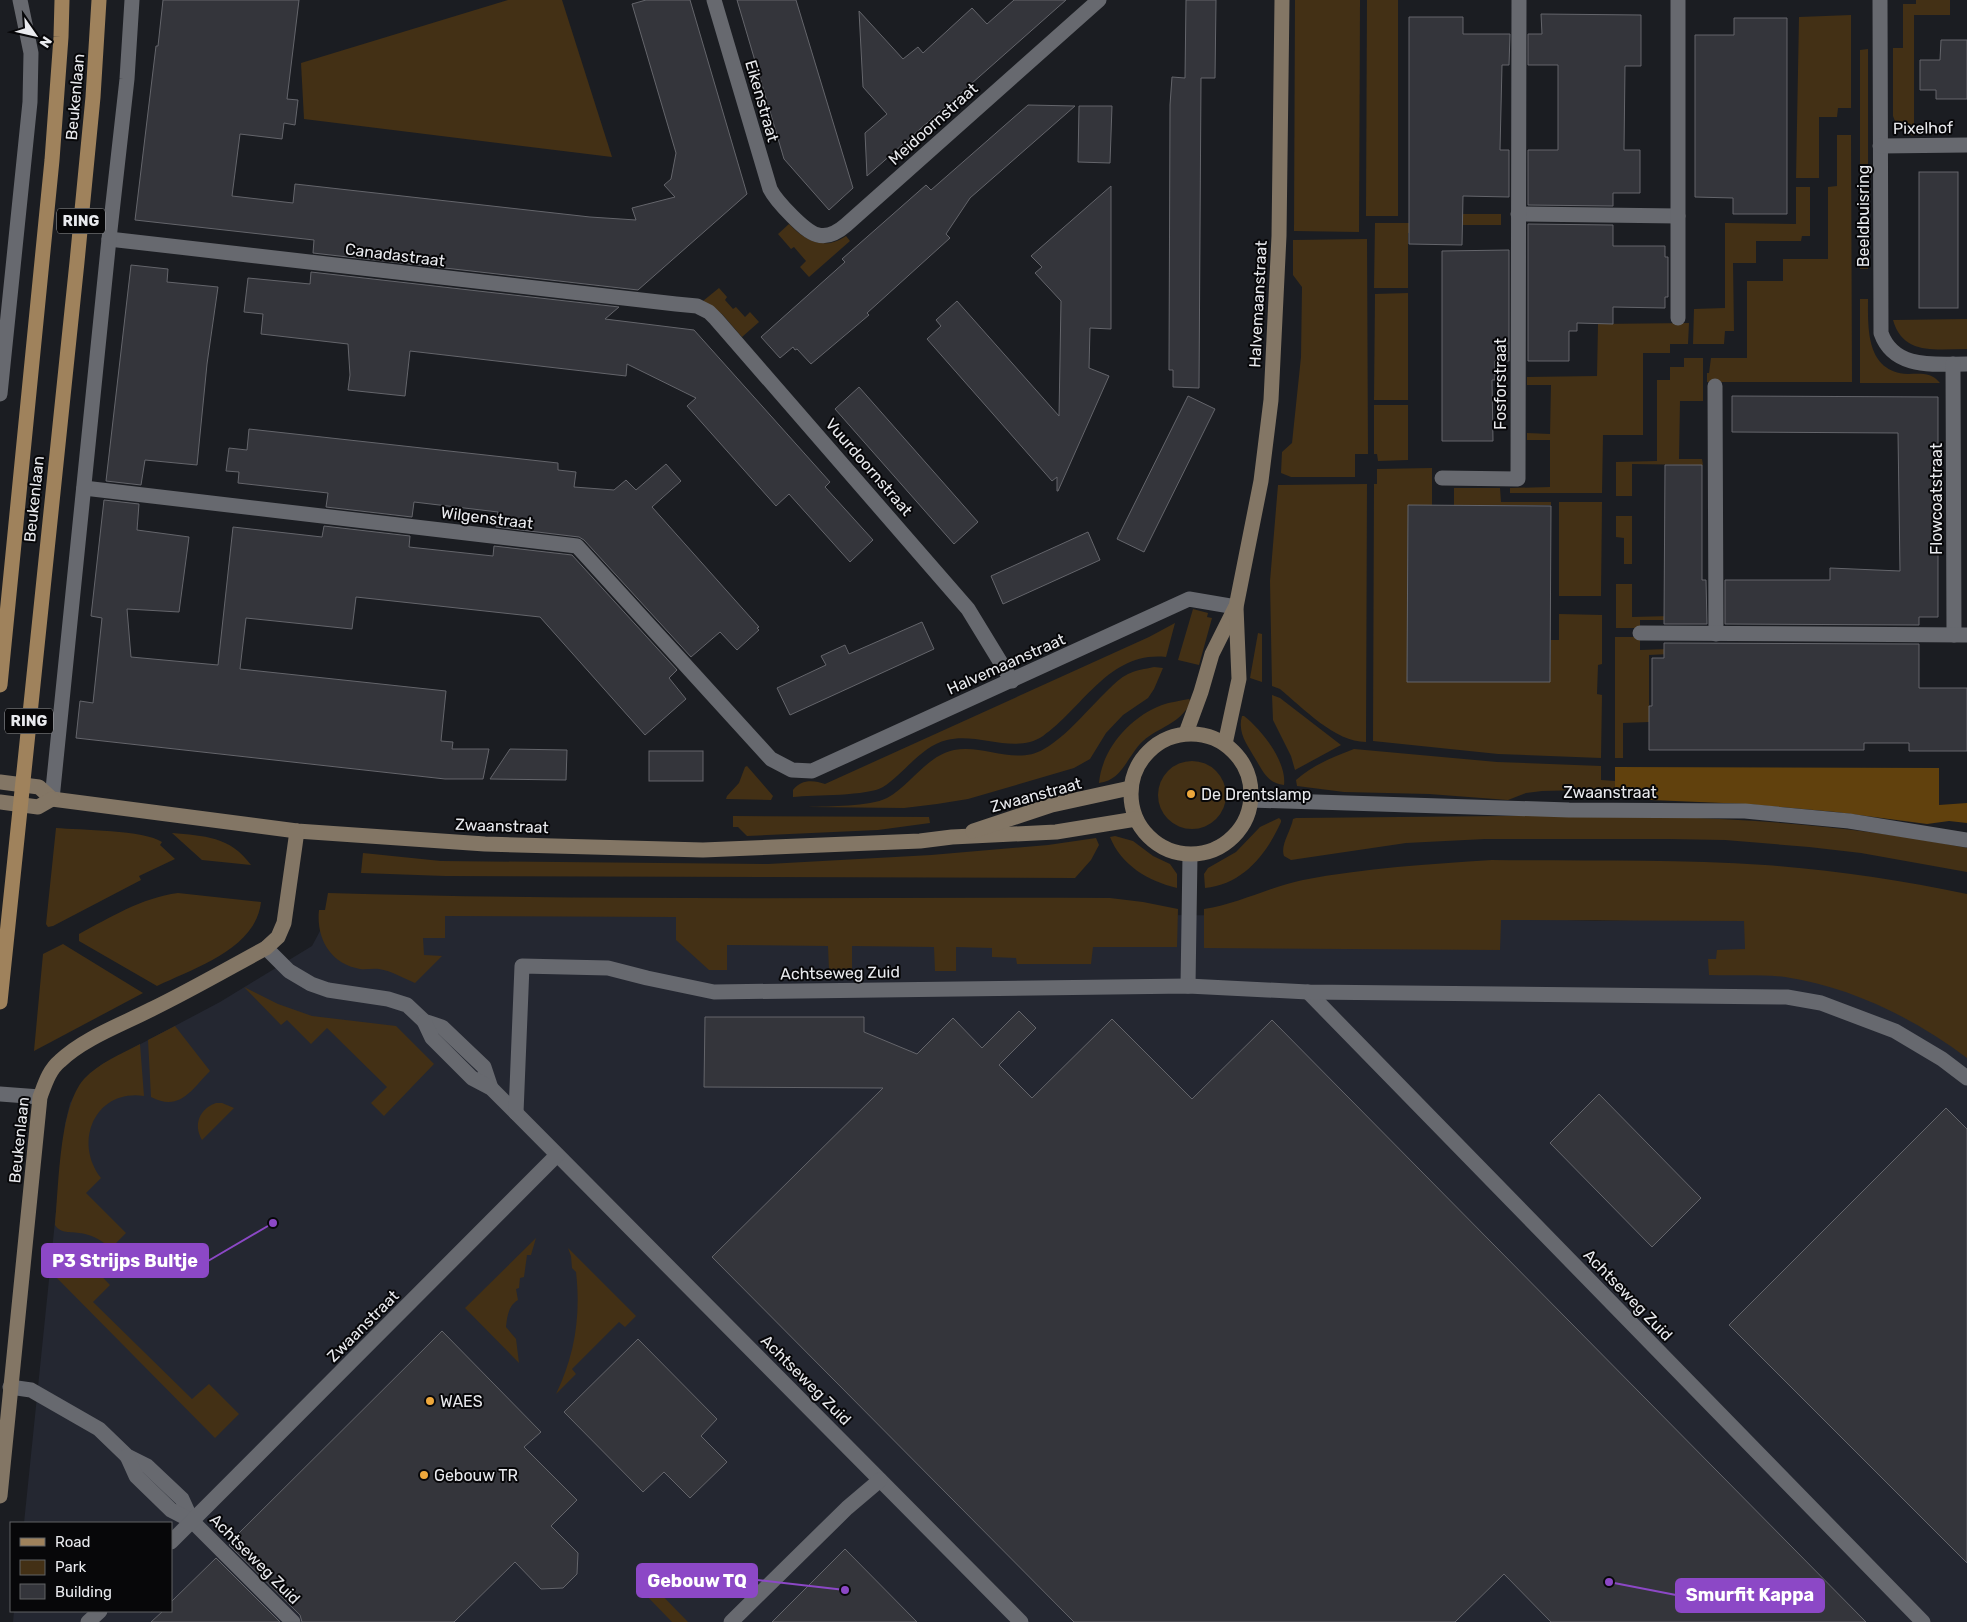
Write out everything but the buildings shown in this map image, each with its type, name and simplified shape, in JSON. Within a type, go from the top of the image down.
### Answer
[{"type":"main road","name":"Beukenlaan","points":[[0,685],[26,438],[52,160],[62,0]]},
{"type":"main road","name":"Beukenlaan","points":[[0,1002],[93,96],[99,0]]},
{"type":"street","points":[[0,394],[30,102],[31,54],[20,0]]},
{"type":"street","points":[[52,799],[127,79],[132,0]]},
{"type":"street","name":"Eikenstraat","points":[[714,0],[770,189],[784,209]]},
{"type":"street","name":"Meidoornstraat","points":[[784,209],[810,234],[826,236],[839,231],[1100,0]]},
{"type":"street","name":"Halvemaanstraat","points":[[1226,744],[1239,680],[1236,606],[1261,481],[1271,400],[1279,236],[1282,0]]},
{"type":"street","name":"Fosforstraat","points":[[1442,478],[1518,478],[1519,0]]},
{"type":"street","points":[[1678,0],[1678,318]]},
{"type":"street","name":"Beeldbuisring","points":[[1880,0],[1881,333],[1891,350],[1907,361],[1926,364],[1960,364]]},
{"type":"street","name":"Pixelhof","points":[[1880,146],[1967,145]]},
{"type":"street","points":[[1518,214],[1678,216]]},
{"type":"street","name":"Canadastraat","points":[[109,239],[676,304]]},
{"type":"street","name":"Vuurdoornstraat","points":[[676,304],[697,306],[716,318],[968,609],[1012,681]]},
{"type":"street","name":"Flowcoatstraat","points":[[1640,633],[1960,635],[1960,364]]},
{"type":"street","points":[[1715,386],[1716,634]]},
{"type":"street","name":"Wilgenstraat","points":[[84,488],[577,546],[771,760],[792,770]]},
{"type":"street","name":"Halvemaanstraat","points":[[792,770],[812,771],[1189,599],[1236,606]]},
{"type":"street","name":"Halvemaanstraat","points":[[1186,733],[1202,692],[1212,654],[1236,606]]},
{"type":"street","points":[[1186,733],[1206,735],[1226,744],[1238,754],[1246,768],[1251,784],[1251,800],[1247,817],[1238,833],[1224,845],[1208,852],[1190,855],[1174,852],[1158,845],[1145,834],[1136,819],[1131,803],[1130,788],[1135,772],[1143,757],[1155,745],[1170,737],[1186,733]]},
{"type":"street","points":[[0,782],[39,787],[52,799]]},
{"type":"street","name":"Zwaanstraat","points":[[952,837],[1052,805],[1130,788]]},
{"type":"street","points":[[0,802],[38,807],[52,799]]},
{"type":"street","name":"Zwaanstraat","points":[[52,799],[296,831],[485,844],[703,850],[920,841],[952,837],[1056,832],[1136,819]]},
{"type":"street","name":"Zwaanstraat","points":[[1251,800],[1569,810],[1746,811],[1849,821],[1967,840]]},
{"type":"street","name":"Beukenlaan","points":[[0,1496],[40,1097],[51,1070],[59,1061],[81,1044],[162,1004],[266,948],[278,937],[284,922],[296,831]]},
{"type":"street","points":[[1188,986],[1190,855]]},
{"type":"street","name":"Achtseweg Zuid","points":[[266,948],[289,971],[311,984],[328,990],[388,999],[406,1006],[424,1021],[432,1038],[472,1078],[491,1088],[1021,1622]]},
{"type":"street","name":"Achtseweg Zuid","points":[[516,1113],[522,966],[608,968],[714,992],[1188,986],[1308,992],[1787,997],[1821,1003],[1896,1031],[1942,1059],[1967,1078]]},
{"type":"street","name":"Achtseweg Zuid","points":[[1308,992],[1923,1622]]},
{"type":"street","points":[[0,1094],[40,1097]]},
{"type":"street","name":"Zwaanstraat","points":[[192,1522],[558,1155]]},
{"type":"street","name":"Achtseweg Zuid","points":[[10,1386],[31,1390],[99,1429],[127,1456],[136,1476],[171,1510],[192,1522],[293,1622]]},
{"type":"street","points":[[731,1622],[847,1508],[880,1480]]},
{"type":"street","points":[[172,1541],[192,1522]]},
{"type":"street","points":[[88,1622],[99,1612]]},
{"type":"shaded area","points":[[1615,767],[1939,768],[1939,805],[1967,803],[1967,823],[1949,821],[1927,824],[1836,812],[1747,804],[1651,800],[1643,796],[1615,793]]},
{"type":"shaded area","points":[[335,903],[414,910],[1475,917],[1596,921],[1745,917],[1967,927],[1967,1622],[13,1622],[14,1612],[172,1612],[172,1522],[24,1522],[65,1124],[70,1103],[85,1078],[101,1065],[220,1002],[312,946]]},
{"type":"green space","points":[[508,0],[562,0],[612,157],[304,119],[301,63]]},
{"type":"green space","points":[[1295,0],[1360,0],[1359,232],[1294,231]]},
{"type":"green space","points":[[1367,0],[1398,0],[1398,216],[1366,216]]},
{"type":"green space","points":[[1916,0],[1950,0],[1950,15],[1914,15],[1914,136],[1900,129],[1893,116],[1893,48],[1903,48],[1903,4],[1916,4]]},
{"type":"green space","points":[[1851,15],[1851,108],[1838,108],[1837,117],[1819,117],[1819,178],[1796,178],[1799,17]]},
{"type":"green space","points":[[1868,49],[1868,176],[1860,176],[1860,50]]},
{"type":"green space","points":[[1837,135],[1851,135],[1852,382],[1707,382],[1711,358],[1747,358],[1747,281],[1783,281],[1783,259],[1828,259],[1828,187],[1837,186]]},
{"type":"green space","points":[[1860,186],[1868,186],[1868,269],[1860,269]]},
{"type":"green space","points":[[1796,187],[1810,187],[1810,236],[1802,236],[1801,241],[1756,241],[1756,263],[1733,263],[1734,331],[1725,331],[1724,344],[1693,344],[1694,309],[1725,308],[1725,223],[1796,224]]},
{"type":"green space","points":[[1463,214],[1501,214],[1501,225],[1463,225]]},
{"type":"green space","points":[[1375,223],[1454,223],[1454,233],[1408,233],[1408,288],[1374,288]]},
{"type":"green space","points":[[789,224],[802,235],[816,242],[830,243],[846,236],[850,241],[809,277],[800,267],[806,261],[794,247],[791,249],[778,234]]},
{"type":"green space","points":[[1367,239],[1368,454],[1355,454],[1355,477],[1291,477],[1281,473],[1282,452],[1292,443],[1301,357],[1302,287],[1293,275],[1293,240]]},
{"type":"green space","points":[[719,288],[727,297],[725,300],[733,309],[736,307],[745,317],[750,312],[759,322],[742,337],[722,314],[703,301]]},
{"type":"green space","points":[[1408,293],[1408,400],[1374,400],[1375,294]]},
{"type":"green space","points":[[1860,299],[1868,299],[1868,323],[1872,347],[1884,366],[1894,371],[1908,374],[1929,375],[1940,383],[1860,383]]},
{"type":"green space","points":[[1967,319],[1967,349],[1944,350],[1922,348],[1913,345],[1898,332],[1893,320]]},
{"type":"green space","points":[[1689,323],[1688,344],[1670,344],[1670,353],[1643,353],[1643,435],[1603,435],[1602,493],[1510,493],[1510,488],[1550,487],[1550,440],[1527,440],[1527,433],[1550,434],[1551,385],[1527,385],[1527,377],[1597,376],[1598,324]]},
{"type":"green space","points":[[1684,358],[1703,358],[1703,401],[1680,401],[1679,459],[1702,459],[1703,465],[1632,464],[1632,496],[1616,496],[1616,462],[1657,461],[1657,380],[1670,380],[1670,367],[1684,367]]},
{"type":"green space","points":[[1374,405],[1408,405],[1408,460],[1378,461],[1377,454],[1374,454]]},
{"type":"green space","points":[[1432,468],[1432,505],[1408,505],[1407,681],[1550,682],[1551,640],[1559,640],[1559,614],[1602,615],[1602,664],[1598,665],[1597,694],[1602,695],[1601,758],[1498,754],[1373,741],[1374,484],[1377,484],[1377,469]]},
{"type":"green space","points":[[1367,484],[1366,742],[1354,741],[1331,730],[1280,689],[1272,686],[1270,581],[1278,485]]},
{"type":"green space","points":[[1454,488],[1500,488],[1501,502],[1551,502],[1551,505],[1454,505]]},
{"type":"green space","points":[[1559,502],[1602,502],[1601,596],[1559,596]]},
{"type":"green space","points":[[1616,516],[1632,516],[1632,564],[1624,564],[1624,538],[1616,537]]},
{"type":"green space","points":[[1616,584],[1632,584],[1632,617],[1671,616],[1672,620],[1640,620],[1640,628],[1616,628]]},
{"type":"green space","points":[[1193,609],[1208,613],[1207,617],[1212,618],[1199,665],[1178,660]]},
{"type":"green space","points":[[1175,623],[1166,657],[1146,658],[1128,663],[1113,672],[1043,736],[1021,744],[959,738],[947,740],[929,748],[891,781],[876,790],[854,794],[793,797],[793,790],[804,782],[812,781],[825,784],[1149,637]]},
{"type":"green space","points":[[1258,633],[1262,634],[1262,682],[1250,678]]},
{"type":"green space","points":[[1615,637],[1640,637],[1640,650],[1668,649],[1669,654],[1649,655],[1649,722],[1623,723],[1623,758],[1615,758]]},
{"type":"green space","points":[[1154,667],[1163,668],[1148,698],[1123,715],[1106,733],[1090,759],[1074,768],[968,799],[937,804],[904,808],[808,807],[860,805],[887,798],[904,786],[935,758],[954,750],[977,750],[1011,755],[1033,754],[1053,744],[1122,677]]},
{"type":"green space","points":[[1272,695],[1280,698],[1341,745],[1295,770],[1291,756],[1273,720]]},
{"type":"green space","points":[[1189,699],[1191,702],[1181,716],[1143,741],[1114,777],[1099,783],[1101,770],[1106,758],[1112,747],[1129,726],[1150,710],[1172,702]]},
{"type":"green space","points":[[1242,716],[1258,729],[1272,747],[1282,766],[1284,785],[1270,780],[1262,769],[1242,734]]},
{"type":"green space","points":[[1354,749],[1497,762],[1601,766],[1601,780],[1615,781],[1615,793],[1582,790],[1542,791],[1526,793],[1508,800],[1429,794],[1344,792],[1297,786],[1296,780],[1309,770],[1331,758]]},
{"type":"green space","points":[[1185,761],[1199,761],[1211,766],[1221,776],[1226,788],[1226,802],[1221,814],[1211,824],[1199,829],[1185,829],[1173,824],[1163,814],[1158,802],[1158,788],[1163,776],[1173,766]]},
{"type":"green space","points":[[747,766],[773,796],[771,800],[726,799],[739,783]]},
{"type":"green space","points":[[733,816],[929,817],[930,823],[878,830],[747,836],[738,827],[733,827]]},
{"type":"green space","points":[[1621,816],[1737,820],[1852,830],[1967,848],[1967,872],[1861,853],[1725,840],[1485,839],[1406,843],[1291,860],[1284,856],[1283,852],[1293,819],[1296,818]]},
{"type":"green space","points":[[1279,818],[1281,822],[1275,834],[1252,866],[1231,881],[1205,888],[1204,874],[1208,868],[1236,852],[1260,827]]},
{"type":"green space","points":[[56,828],[127,833],[154,838],[162,842],[160,845],[175,859],[139,876],[141,880],[48,927],[46,924]]},
{"type":"green space","points":[[172,833],[216,839],[234,848],[251,865],[202,860]]},
{"type":"green space","points":[[1115,836],[1133,841],[1153,856],[1170,864],[1177,874],[1177,888],[1156,881],[1128,864],[1110,837]]},
{"type":"green space","points":[[1096,838],[1099,845],[1091,860],[1075,878],[445,876],[361,873],[363,853],[441,861],[768,864],[931,855],[1048,845]]},
{"type":"green space","points":[[1492,860],[1663,861],[1765,865],[1866,876],[1967,894],[1967,1058],[1947,1043],[1904,1017],[1858,996],[1834,988],[1785,977],[1709,975],[1708,959],[1716,959],[1717,950],[1745,949],[1744,921],[1501,920],[1500,950],[1204,948],[1204,909],[1217,907],[1290,883],[1326,876],[1397,867]]},
{"type":"green space","points":[[178,893],[261,902],[257,918],[248,932],[236,944],[205,964],[157,986],[79,941],[79,934],[127,909],[151,899]]},
{"type":"green space","points":[[328,893],[621,898],[1110,898],[1178,909],[1177,947],[1093,947],[1091,964],[1017,964],[1016,958],[992,957],[992,948],[956,947],[956,971],[935,971],[934,947],[852,946],[852,971],[829,970],[828,946],[727,945],[727,970],[709,970],[676,940],[676,917],[445,916],[445,938],[423,938],[424,955],[442,956],[415,983],[384,970],[360,969],[350,966],[333,956],[323,940],[319,920],[319,910],[325,910]]},
{"type":"green space","points":[[63,944],[143,993],[34,1051],[43,954]]},
{"type":"green space","points":[[244,987],[278,1004],[312,1016],[396,1026],[434,1064],[384,1116],[371,1103],[387,1087],[327,1028],[311,1044],[287,1020],[281,1025]]},
{"type":"green space","points":[[175,1026],[210,1071],[184,1097],[170,1102],[161,1101],[151,1097],[148,1040]]},
{"type":"green space","points":[[140,1044],[144,1096],[127,1096],[113,1101],[101,1109],[89,1134],[89,1149],[93,1164],[101,1178],[86,1193],[126,1233],[111,1248],[92,1236],[64,1231],[55,1225],[59,1169],[69,1108],[84,1079],[103,1064]]},
{"type":"green space","points":[[216,1103],[222,1103],[234,1108],[202,1140],[198,1129],[199,1118],[205,1109]]},
{"type":"green space","points":[[536,1238],[531,1255],[527,1255],[524,1277],[520,1278],[519,1288],[516,1289],[518,1300],[511,1308],[506,1323],[506,1327],[516,1339],[519,1363],[465,1308]]},
{"type":"green space","points":[[568,1248],[636,1316],[625,1327],[619,1322],[572,1369],[576,1374],[556,1394],[568,1365],[577,1319],[576,1272],[572,1268]]},
{"type":"green space","points":[[62,1258],[89,1265],[99,1273],[110,1285],[93,1302],[192,1399],[209,1384],[239,1414],[215,1438],[50,1271],[53,1262],[56,1259]]},
{"type":"green space","points":[[651,1584],[688,1622],[672,1622],[642,1591]]},
{"type":"place","name":"De Drentslamp","points":[[1191,794]]},
{"type":"place","name":"P3 Strijps Bultje","points":[[273,1223]]},
{"type":"place","name":"WAES","points":[[430,1401]]},
{"type":"place","name":"Gebouw TR","points":[[424,1475]]},
{"type":"place","name":"Smurfit Kappa","points":[[1609,1582]]},
{"type":"place","name":"Gebouw TQ","points":[[845,1590]]}]
